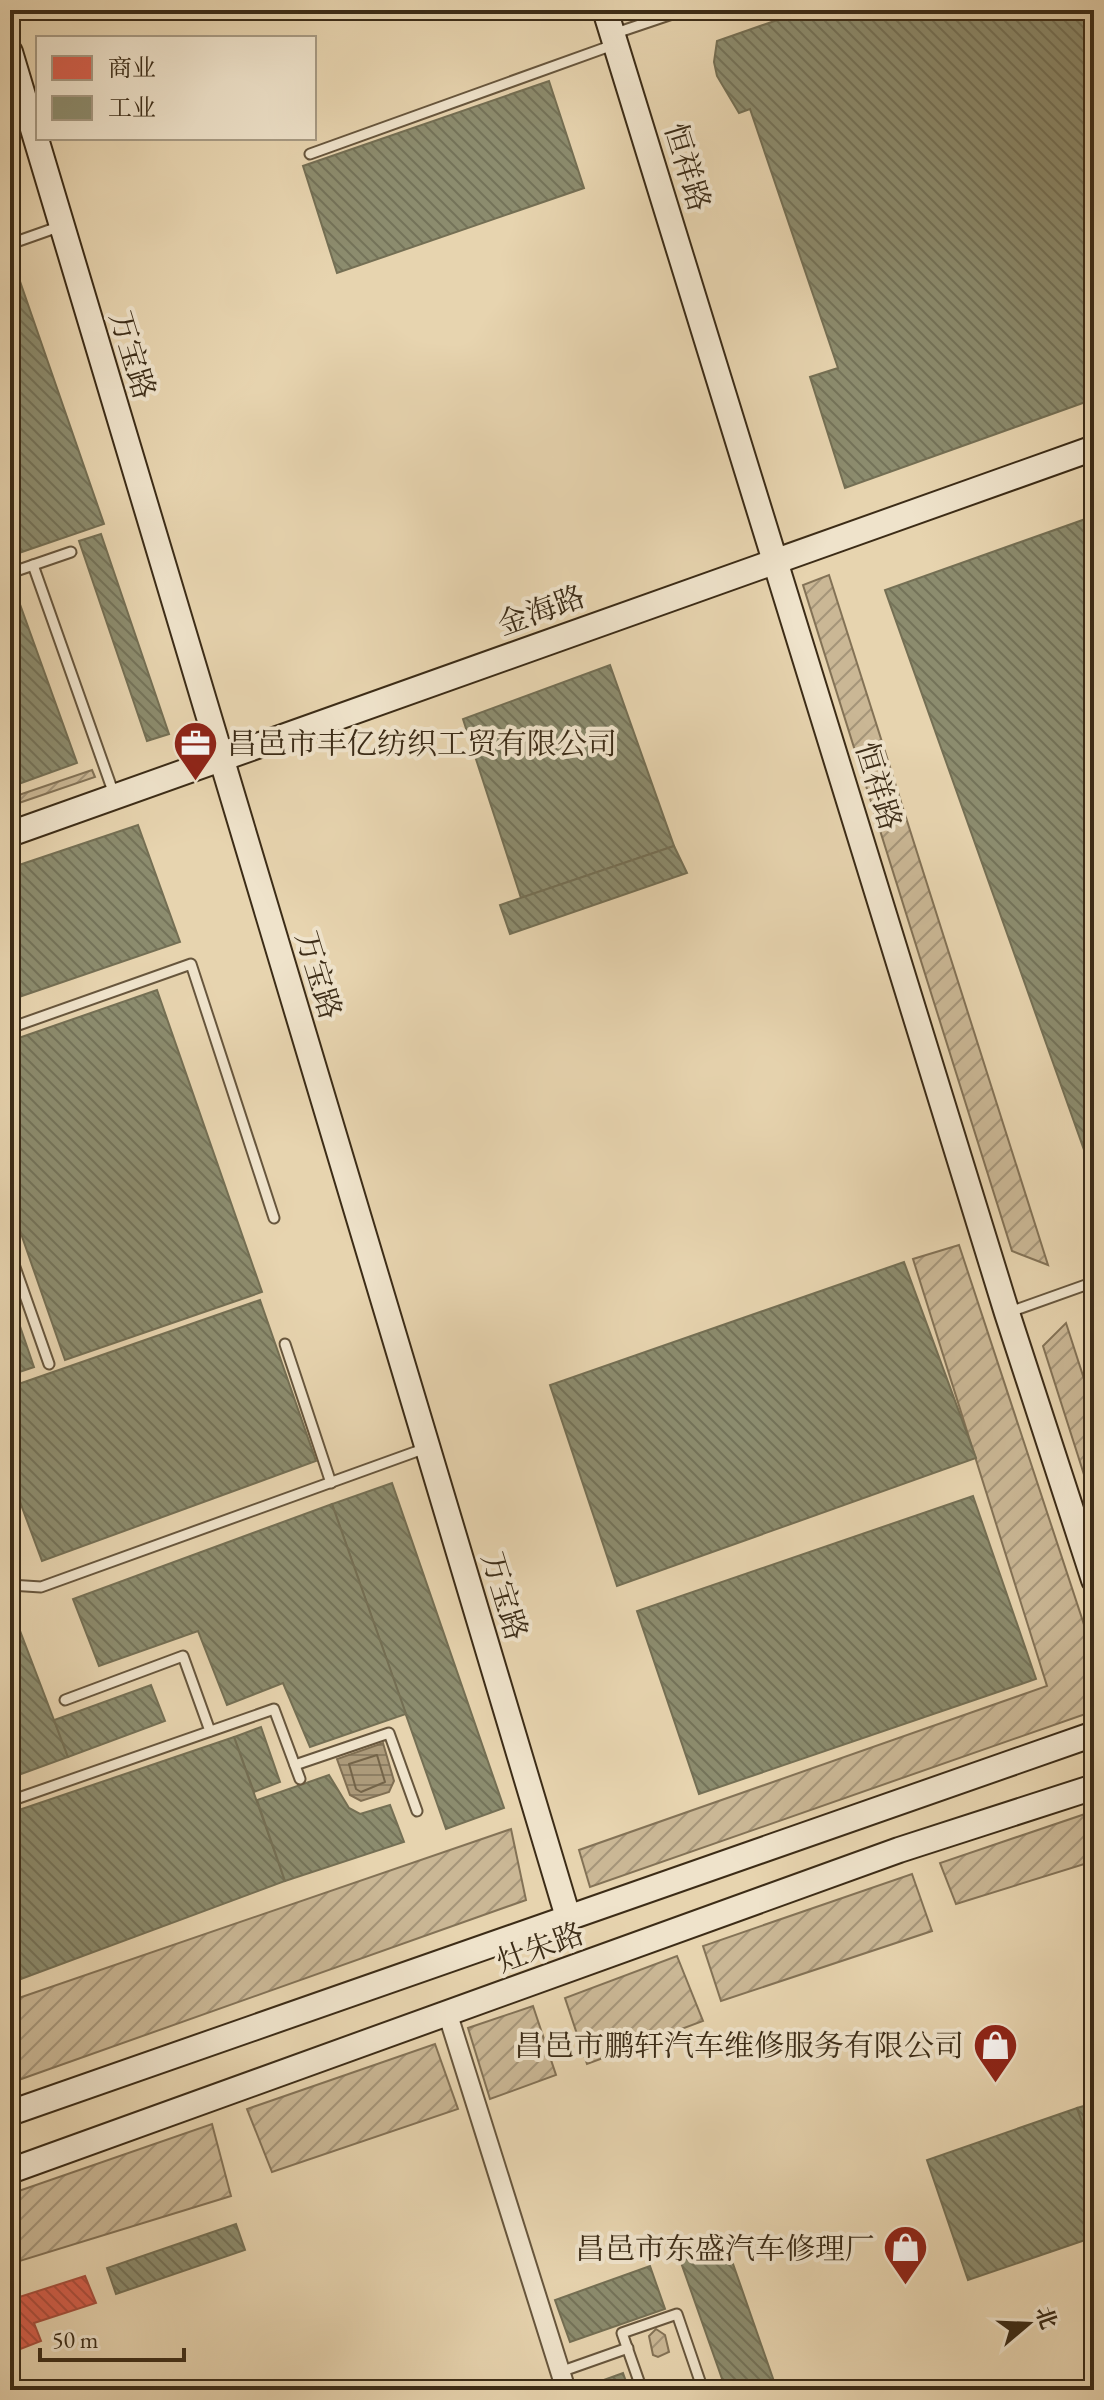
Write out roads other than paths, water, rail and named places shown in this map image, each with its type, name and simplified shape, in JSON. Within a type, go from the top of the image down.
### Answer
[{"type":"street","name":"恒祥路","points":[[605,10],[1007,1313],[1094,1580]]},
{"type":"street","name":"万宝路","points":[[10,52],[568,1917]]},
{"type":"street","name":"金海路","points":[[10,834],[1094,448]]},
{"type":"street","name":"灶朱路","points":[[10,2113],[1094,1734]]},
{"type":"street","name":"灶朱路","points":[[10,2171],[899,1850],[1094,1787]]},
{"type":"street","points":[[448,2015],[566,2390]]},
{"type":"lane","points":[[310,154],[684,10]]},
{"type":"lane","points":[[10,244],[61,226]]},
{"type":"lane","points":[[10,573],[71,552]]},
{"type":"lane","points":[[33,565],[115,797]]},
{"type":"lane","points":[[10,1028],[191,964],[274,1218]]},
{"type":"lane","points":[[10,1253],[49,1364]]},
{"type":"lane","points":[[1007,1313],[1094,1282]]},
{"type":"lane","points":[[285,1344],[331,1483]]},
{"type":"lane","points":[[10,1585],[41,1587],[427,1448]]},
{"type":"lane","points":[[65,1700],[183,1656],[210,1731]]},
{"type":"lane","points":[[10,1801],[274,1709],[300,1779]]},
{"type":"lane","points":[[295,1765],[389,1733],[417,1811]]},
{"type":"lane","points":[[642,2390],[622,2333],[677,2314],[703,2390]]},
{"type":"lane","points":[[560,2372],[628,2348]]},
{"type":"water","points":[[383,1743],[394,1781],[389,1792],[361,1801],[350,1795],[337,1759]]},
{"type":"place","name":"昌邑市丰亿纺织工贸有限公司","points":[[196,782]]},
{"type":"place","name":"昌邑市鹏轩汽车维修服务有限公司","points":[[995,2084]]},
{"type":"place","name":"昌邑市东盛汽车修理厂","points":[[906,2287]]}]
